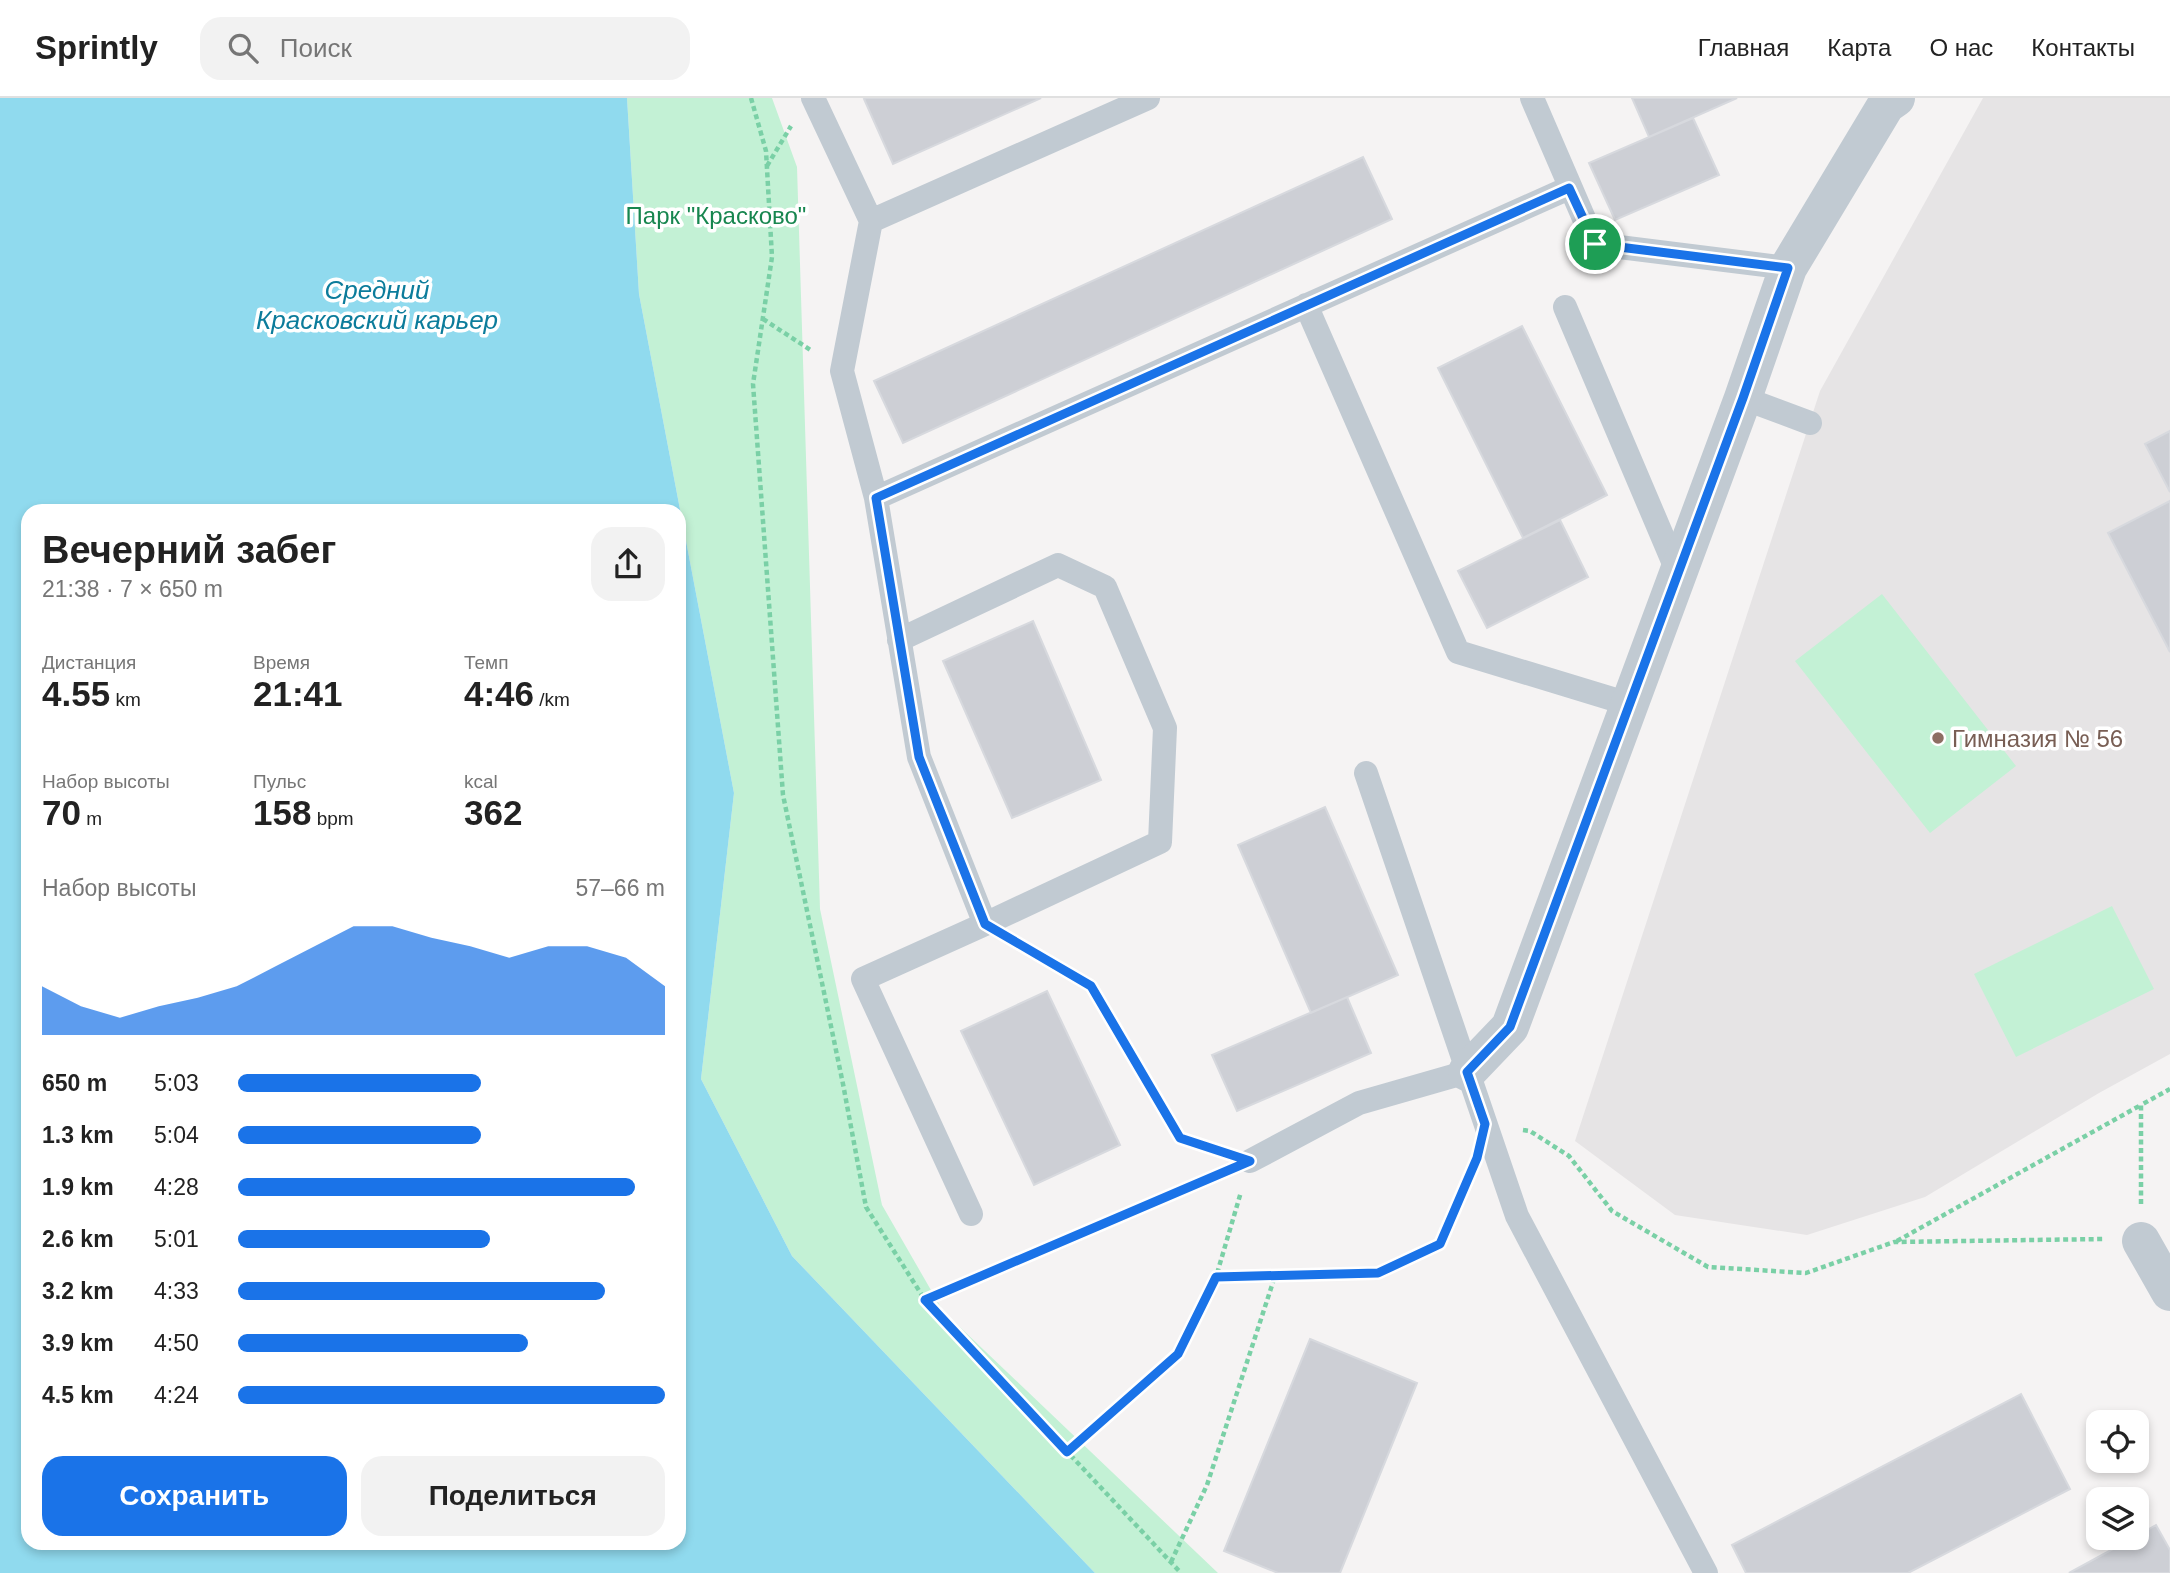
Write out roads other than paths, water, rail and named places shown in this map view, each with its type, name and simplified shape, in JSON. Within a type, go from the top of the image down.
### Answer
[{"type":"street","points":[[1467,1072],[1510,1027],[1743,398],[1788,268],[1888,101]]},
{"type":"street","points":[[2141,1241],[2170,1292]]},
{"type":"lane","points":[[813,98],[871,221],[842,371],[876,498],[919,757],[985,924]]},
{"type":"lane","points":[[871,221],[1148,98]]},
{"type":"lane","points":[[1532,98],[1595,244],[1788,268]]},
{"type":"lane","points":[[876,498],[1569,188]]},
{"type":"lane","points":[[1306,305],[1458,652],[1629,704]]},
{"type":"lane","points":[[1565,307],[1678,573]]},
{"type":"lane","points":[[1743,398],[1810,423]]},
{"type":"lane","points":[[900,640],[1058,565],[1105,587],[1165,728],[1160,842],[863,979],[971,1214]]},
{"type":"lane","points":[[1366,773],[1517,1216],[1706,1573]]},
{"type":"lane","points":[[1250,1161],[1359,1103],[1467,1072]]},
{"type":"water","name":"Средний Красковский карьер","points":[[0,98],[627,98],[639,294],[679,504],[21,504],[21,1550],[686,1550],[686,541],[734,793],[701,1079],[792,1256],[1095,1573],[0,1573]]},
{"type":"place","name":"Гимназия № 56","points":[[1938,738]]},
{"type":"park label","name":"Парк \"Красково\"","points":[[716,215]]}]
